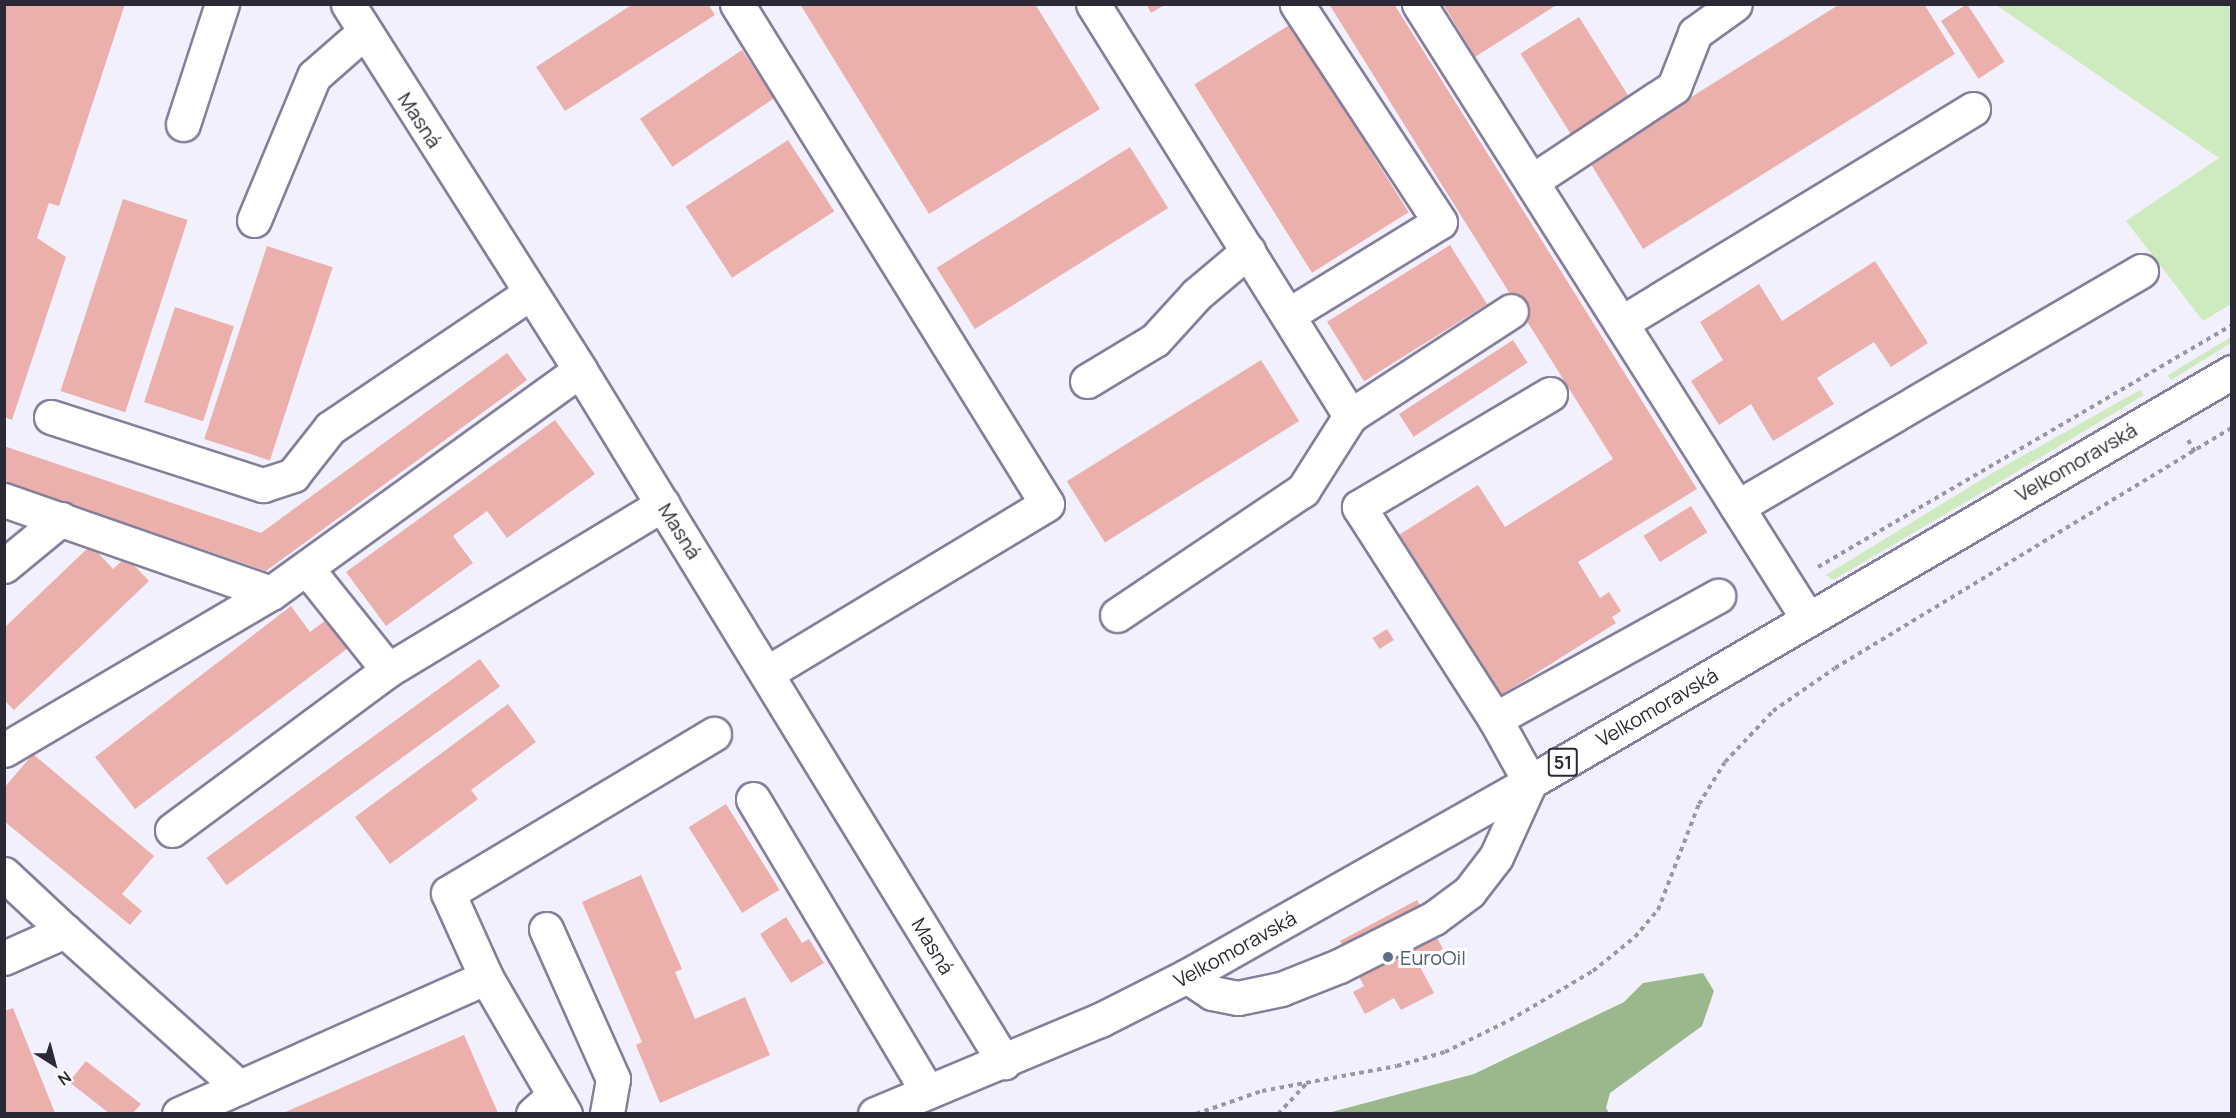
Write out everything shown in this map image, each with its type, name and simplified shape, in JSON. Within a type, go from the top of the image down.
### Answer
[{"type":"main road","points":[[183,124],[222,4]]},
{"type":"main road","points":[[737,4],[1047,504],[767,673]]},
{"type":"main road","points":[[1093,4],[1350,416]]},
{"type":"main road","points":[[1288,315],[1440,222],[1297,4]]},
{"type":"main road","points":[[1419,4],[1808,619]]},
{"type":"main road","points":[[1532,181],[1674,87],[1695,33],[1735,4]]},
{"type":"main road","points":[[254,220],[314,76],[356,18]]},
{"type":"main road","name":"Masná","points":[[356,18],[580,370],[1004,1062]]},
{"type":"main road","points":[[1621,323],[1973,109]]},
{"type":"main road","points":[[1087,381],[1155,340],[1197,294],[1248,251]]},
{"type":"main road","points":[[1737,507],[2141,271]]},
{"type":"main road","points":[[51,417],[263,485],[293,475],[330,428],[530,293]]},
{"type":"main road","points":[[1117,615],[1303,490],[1350,416],[1511,311]]},
{"type":"main road","points":[[4,750],[308,570],[580,370]]},
{"type":"main road","name":"Velkomoravská","points":[[876,1113],[1004,1062],[1100,1020],[1187,976],[1530,782],[2232,372]]},
{"type":"main road","points":[[1187,976],[1212,993],[1238,998],[1281,989],[1339,966],[1434,918],[1469,892],[1496,857],[1530,782],[1495,719],[1359,507],[1550,394]]},
{"type":"main road","points":[[4,500],[271,593]]},
{"type":"main road","points":[[172,831],[388,670],[663,504]]},
{"type":"main road","points":[[4,566],[61,519]]},
{"type":"main road","points":[[308,570],[388,670]]},
{"type":"main road","points":[[1495,719],[1718,596]]},
{"type":"main road","points":[[551,1107],[448,893],[714,734]]},
{"type":"main road","points":[[753,799],[928,1092]]},
{"type":"main road","points":[[4,874],[239,1087]]},
{"type":"main road","points":[[546,929],[613,1079],[607,1113]]},
{"type":"main road","points":[[4,958],[65,931]]},
{"type":"main road","points":[[179,1113],[486,976]]},
{"type":"path","points":[[1786,585],[2232,326]]},
{"type":"path","points":[[1196,1113],[1310,1080],[1397,1066],[1445,1052],[1593,971],[1635,937],[1658,910],[1704,796],[1747,734],[1773,711],[1835,668],[2232,428]]},
{"type":"path","points":[[1278,1113],[1310,1080]]},
{"type":"green space","points":[[1996,5],[2231,5],[2231,304],[2203,321],[2126,221],[2219,158]]},
{"type":"green space","points":[[2231,337],[2231,343],[2171,380],[2168,375]]},
{"type":"green space","points":[[2140,390],[2144,395],[1998,483],[1833,580],[1826,575],[1994,472]]},
{"type":"green space","points":[[1703,973],[1714,991],[1702,1026],[1610,1093],[1606,1108],[1609,1113],[1328,1113],[1474,1074],[1624,1002],[1643,983]]},
{"type":"building","points":[[4,4],[125,4],[59,206],[49,203],[37,238],[66,257],[12,420],[4,417]]},
{"type":"building","points":[[633,4],[708,4],[715,15],[565,111],[536,67]]},
{"type":"building","points":[[800,4],[1035,4],[1100,109],[929,214]]},
{"type":"building","points":[[1146,4],[1166,4],[1151,13]]},
{"type":"building","points":[[1329,4],[1394,4],[1697,489],[1578,562],[1600,598],[1609,592],[1621,611],[1612,617],[1616,623],[1495,699],[1394,538],[1478,485],[1505,527],[1613,459]]},
{"type":"building","points":[[1443,4],[1558,4],[1475,57]]},
{"type":"building","points":[[1840,4],[1924,4],[1955,54],[1643,249],[1589,161]]},
{"type":"building","points":[[1967,4],[2005,62],[1979,79],[1941,21]]},
{"type":"building","points":[[1579,17],[1634,104],[1575,141],[1520,54]]},
{"type":"building","points":[[1291,24],[1409,212],[1312,273],[1194,84]]},
{"type":"building","points":[[742,50],[774,98],[672,167],[640,119]]},
{"type":"building","points":[[788,140],[834,211],[732,278],[686,206]]},
{"type":"building","points":[[1130,147],[1168,208],[975,329],[937,268]]},
{"type":"building","points":[[123,199],[188,220],[125,412],[61,391]]},
{"type":"building","points":[[1450,245],[1487,304],[1364,381],[1327,322]]},
{"type":"building","points":[[267,246],[333,267],[270,460],[204,439]]},
{"type":"building","points":[[1875,261],[1928,343],[1891,367],[1874,342],[1817,378],[1834,404],[1773,441],[1751,404],[1719,425],[1691,381],[1723,360],[1700,322],[1759,284],[1782,321]]},
{"type":"building","points":[[175,307],[234,326],[203,421],[144,402]]},
{"type":"building","points":[[1513,340],[1528,363],[1414,437],[1399,414]]},
{"type":"building","points":[[507,353],[527,380],[266,571],[4,482],[4,446],[261,533]]},
{"type":"building","points":[[1261,360],[1299,421],[1105,542],[1067,481]]},
{"type":"building","points":[[555,420],[595,474],[507,538],[487,511],[453,536],[473,563],[386,626],[346,572]]},
{"type":"building","points":[[1691,506],[1707,532],[1660,562],[1644,536]]},
{"type":"building","points":[[91,545],[113,569],[126,557],[149,581],[14,710],[4,700],[4,628]]},
{"type":"building","points":[[291,606],[310,632],[330,617],[352,645],[135,809],[95,757]]},
{"type":"building","points":[[1387,629],[1394,640],[1379,649],[1373,638]]},
{"type":"building","points":[[480,659],[500,687],[227,885],[207,858]]},
{"type":"building","points":[[508,704],[536,742],[471,790],[478,799],[390,864],[355,817]]},
{"type":"building","points":[[33,754],[154,856],[122,894],[142,911],[130,925],[4,821],[4,788]]},
{"type":"building","points":[[726,804],[780,890],[742,913],[689,827]]},
{"type":"building","points":[[641,875],[682,969],[675,972],[695,1019],[745,997],[770,1055],[660,1103],[636,1045],[642,1042],[582,902]]},
{"type":"building","points":[[1417,900],[1443,949],[1418,963],[1434,993],[1401,1010],[1394,998],[1365,1014],[1353,992],[1364,986],[1340,941]]},
{"type":"building","points":[[786,917],[802,943],[809,939],[824,963],[791,983],[760,934]]},
{"type":"building","points":[[13,1008],[55,1113],[4,1113],[4,1011]]},
{"type":"building","points":[[464,1035],[498,1113],[283,1113]]},
{"type":"building","points":[[86,1061],[141,1104],[133,1113],[109,1113],[69,1082]]},
{"type":"place","name":"EuroOil","points":[[1388,957]]}]
